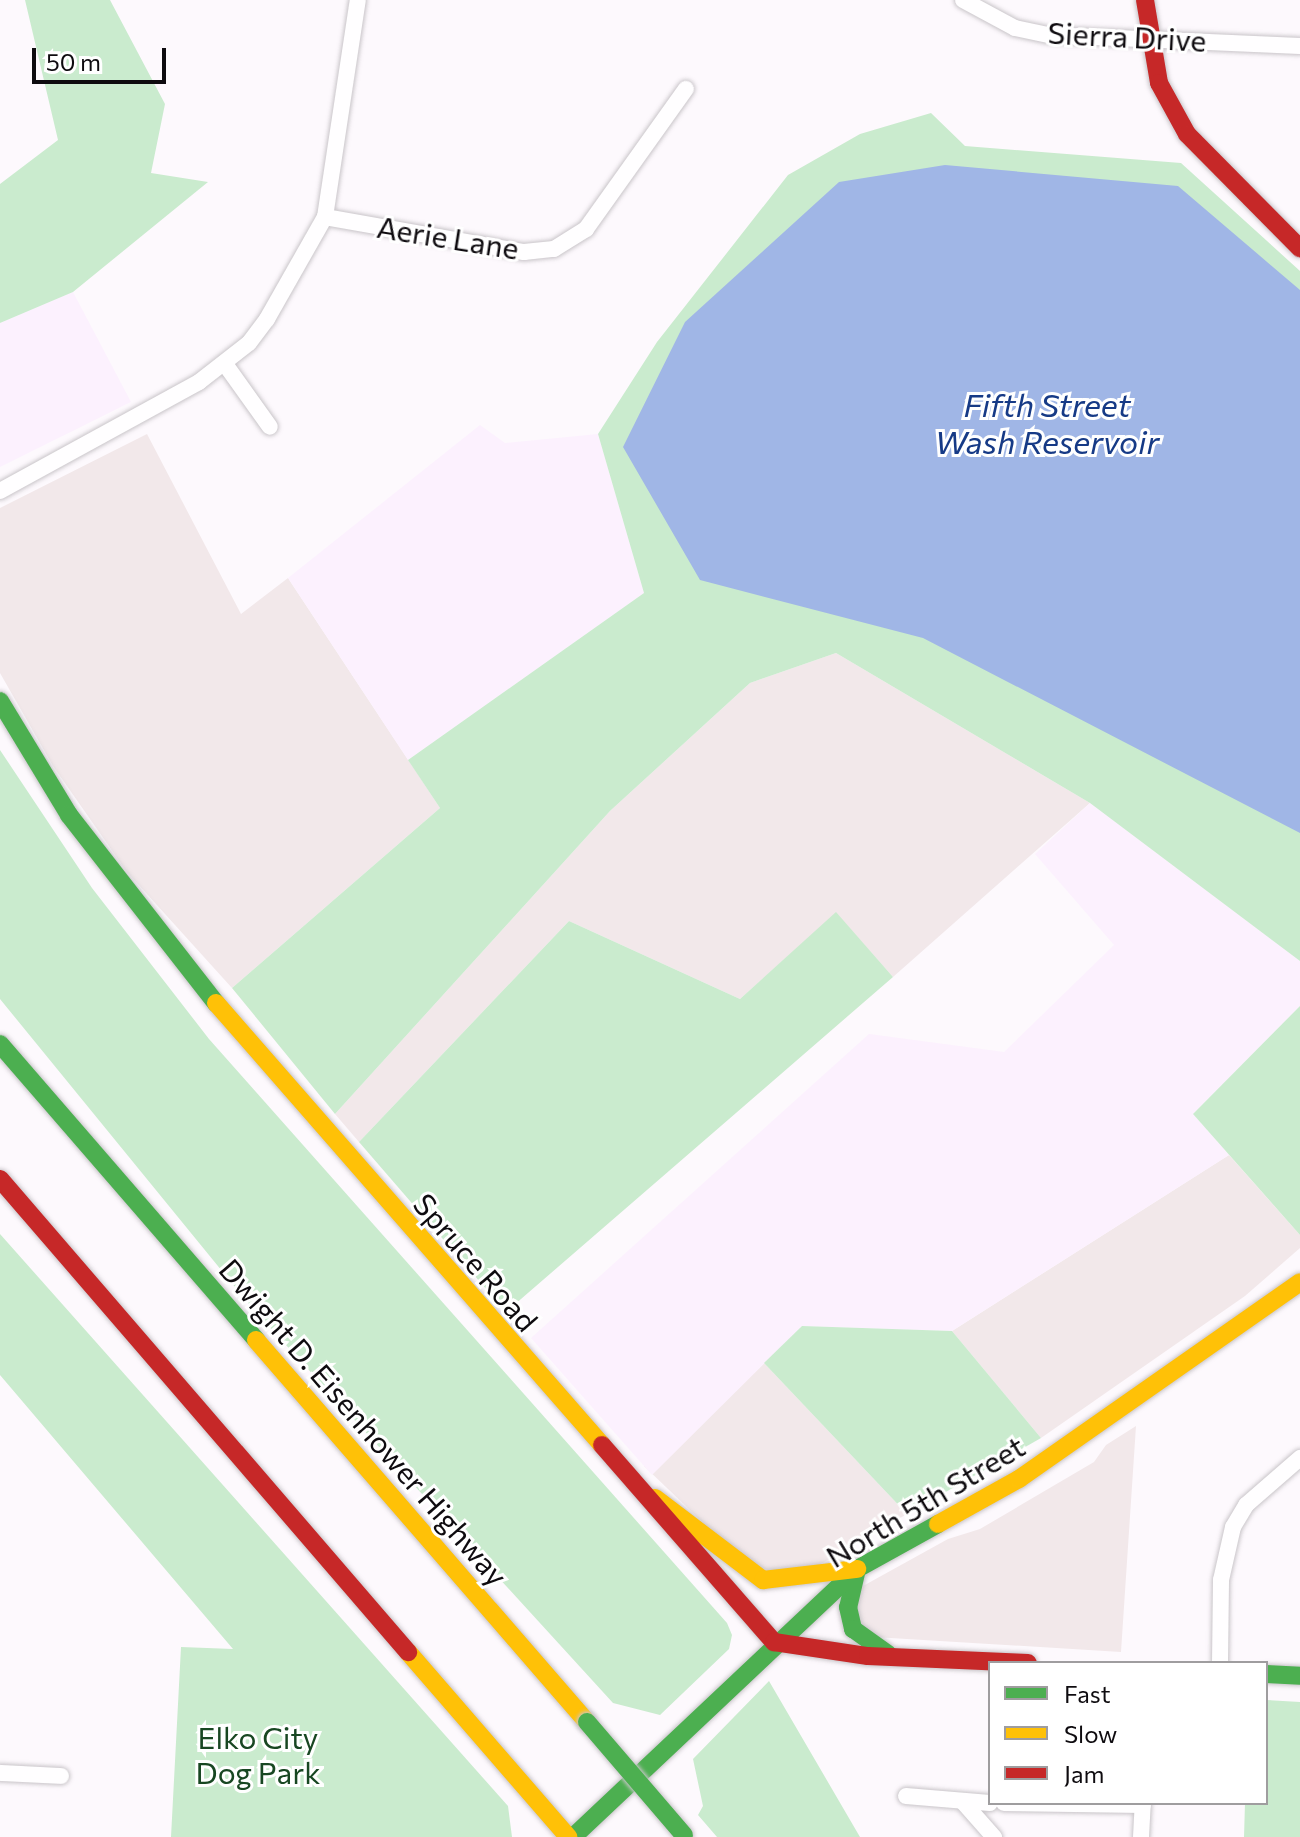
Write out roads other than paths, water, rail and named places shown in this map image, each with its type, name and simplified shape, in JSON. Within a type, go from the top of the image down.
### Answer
[{"type":"main road","points":[[1145,0],[1159,83],[1187,134],[1300,248]]},
{"type":"main road","name":"Spruce Road","points":[[0,701],[69,815],[138,908],[620,1473],[774,1642]]},
{"type":"main road","name":"Dwight D. Eisenhower Highway","points":[[0,1044],[685,1836]]},
{"type":"main road","points":[[0,1179],[523,1788],[570,1837]]},
{"type":"main road","name":"North 5th Street","points":[[570,1837],[774,1642],[857,1569],[1019,1479],[1300,1282]]},
{"type":"main road","points":[[620,1473],[763,1580],[857,1569],[848,1607],[853,1629],[893,1657]]},
{"type":"main road","points":[[774,1642],[893,1657],[988,1661]]},
{"type":"main road","points":[[1268,1674],[1300,1676]]},
{"type":"street","points":[[0,491],[157,409],[225,364],[267,319],[325,217],[358,0]]},
{"type":"street","name":"Sierra Drive","points":[[963,0],[986,16],[1038,33],[1150,36],[1300,46]]},
{"type":"street","name":"Aerie Lane","points":[[325,217],[524,252],[554,249],[586,229],[686,89]]},
{"type":"street","points":[[225,364],[270,427]]},
{"type":"street","points":[[1220,1661],[1222,1567],[1233,1527],[1246,1505],[1300,1458]]},
{"type":"street","points":[[0,1773],[61,1776]]},
{"type":"street","points":[[906,1796],[988,1803]]},
{"type":"street","points":[[963,1802],[994,1837]]},
{"type":"street","points":[[1141,1837],[1143,1805]]},
{"type":"water","name":"Fifth Street Wash Reservoir","points":[[945,165],[1178,186],[1300,290],[1300,833],[923,638],[700,580],[623,447],[685,322],[839,182]]},
{"type":"park label","name":"Elko City Dog Park","points":[[258,1754]]}]
